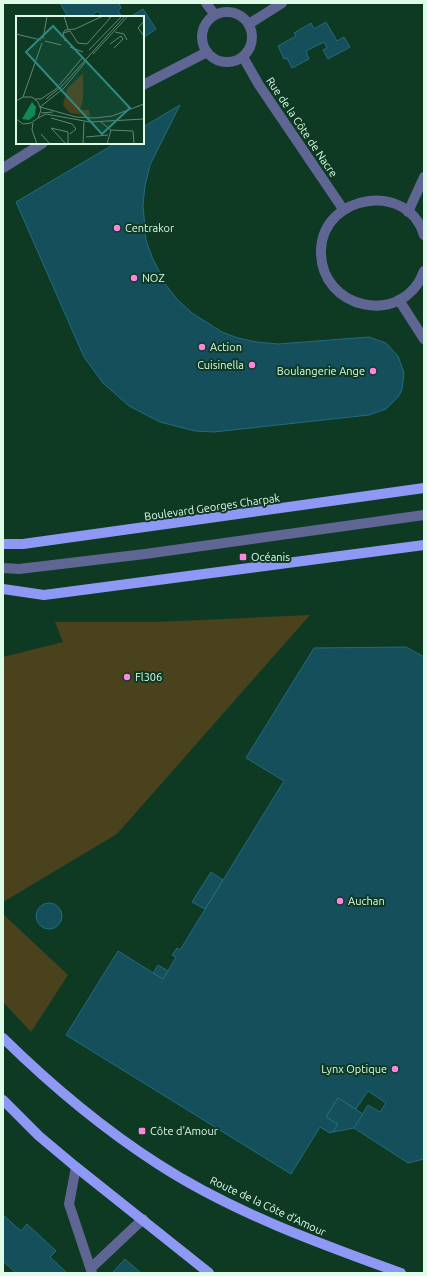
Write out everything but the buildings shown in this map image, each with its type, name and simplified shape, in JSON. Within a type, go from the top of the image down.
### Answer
[{"type":"main road","name":"Boulevard Georges Charpak","points":[[3,544],[23,544],[135,530],[424,488]]},
{"type":"main road","points":[[3,589],[44,595],[424,545]]},
{"type":"main road","name":"Route de la Côte d'Amour","points":[[3,1038],[78,1106],[106,1128],[159,1165],[226,1202],[270,1222],[337,1250],[401,1273]]},
{"type":"main road","points":[[3,1100],[39,1136],[209,1273]]},
{"type":"street","points":[[206,3],[215,15]]},
{"type":"street","points":[[249,24],[282,3]]},
{"type":"street","points":[[230,12],[244,18],[249,24],[253,38],[248,52],[243,57],[236,61],[224,62],[212,57],[207,52],[203,44],[204,28],[208,20],[215,15],[230,12]]},
{"type":"street","points":[[144,84],[207,52]]},
{"type":"street","name":"Rue de la Côte de Nacre","points":[[243,57],[259,85],[343,209]]},
{"type":"street","points":[[3,168],[41,144]]},
{"type":"street","points":[[408,212],[424,177]]},
{"type":"street","points":[[424,235],[414,217],[401,207],[387,201],[372,200],[357,202],[343,209],[332,220],[324,234],[321,249],[322,265],[328,280],[339,292],[352,301],[362,304],[384,306],[399,300],[412,291],[422,278],[424,271]]},
{"type":"street","points":[[399,300],[424,339]]},
{"type":"street","points":[[3,568],[19,570],[424,515]]},
{"type":"street","points":[[76,1167],[69,1204],[92,1270],[143,1219]]},
{"type":"shaded area","points":[[310,615],[117,834],[3,902],[3,657],[63,642],[55,622],[157,622]]},
{"type":"shaded area","points":[[3,914],[68,975],[31,1032],[3,1002]]},
{"type":"place","name":"Centrakor","points":[[117,228]]},
{"type":"place","name":"NOZ","points":[[134,278]]},
{"type":"place","name":"Action","points":[[202,347]]},
{"type":"place","name":"Cuisinella","points":[[252,365]]},
{"type":"place","name":"Boulangerie Ange","points":[[373,371]]},
{"type":"place","name":"Océanis","points":[[243,557]]},
{"type":"place","name":"Fl306","points":[[127,677]]},
{"type":"place","name":"Auchan","points":[[340,901]]},
{"type":"place","name":"Lynx Optique","points":[[395,1069]]},
{"type":"place","name":"Côte d'Amour","points":[[142,1131]]}]
